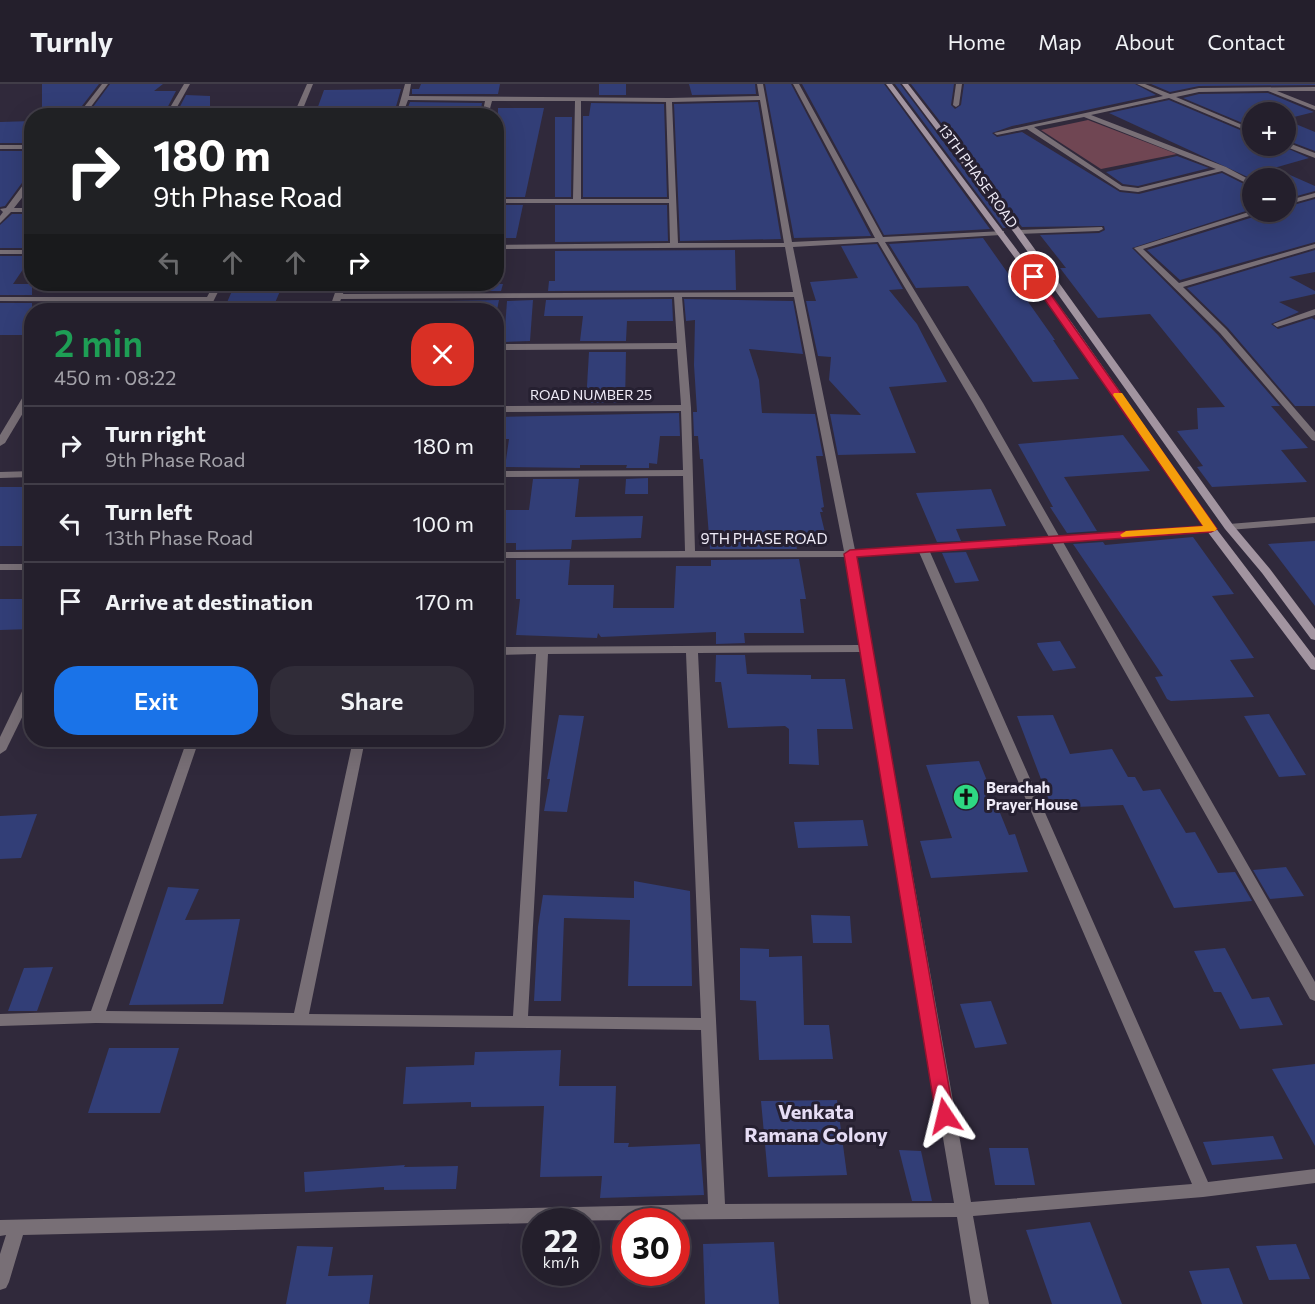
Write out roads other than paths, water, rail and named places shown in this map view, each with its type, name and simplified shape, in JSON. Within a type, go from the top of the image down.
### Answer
[{"type":"street","points":[[86,108],[105,84]]},
{"type":"street","points":[[173,108],[187,84]]},
{"type":"street","points":[[300,108],[310,84]]},
{"type":"street","points":[[402,108],[408,84]]},
{"type":"street","points":[[760,84],[798,294],[850,554],[980,1304]]},
{"type":"street","points":[[796,84],[881,241],[978,404],[1315,995]]},
{"type":"street","name":"13TH PHASE ROAD","points":[[889,84],[1069,325],[1211,529],[1315,666]]},
{"type":"street","name":"13TH PHASE ROAD","points":[[905,84],[1018,232],[1229,527],[1266,571],[1315,637]]},
{"type":"street","points":[[956,105],[959,84]]},
{"type":"street","points":[[1140,84],[1242,127]]},
{"type":"street","points":[[1264,88],[1315,108]]},
{"type":"street","points":[[997,133],[1166,95],[1198,90],[1315,89]]},
{"type":"street","points":[[405,98],[669,100],[762,98]]},
{"type":"street","points":[[487,108],[489,98]]},
{"type":"street","points":[[577,201],[578,99]]},
{"type":"street","points":[[669,100],[674,246]]},
{"type":"street","points":[[1083,114],[1242,179]]},
{"type":"street","points":[[1028,126],[1120,188],[1138,190],[1222,169]]},
{"type":"street","points":[[0,147],[24,147]]},
{"type":"street","points":[[1296,148],[1315,156]]},
{"type":"street","points":[[0,221],[4,210],[24,188]]},
{"type":"street","points":[[1296,200],[1315,195]]},
{"type":"street","points":[[504,201],[672,201]]},
{"type":"street","points":[[980,206],[998,205]]},
{"type":"street","points":[[4,210],[24,210]]},
{"type":"street","points":[[1242,217],[1138,248],[1223,331],[1315,438]]},
{"type":"street","points":[[1018,232],[1100,229]]},
{"type":"street","points":[[504,247],[789,245],[1001,233]]},
{"type":"street","points":[[1179,286],[1315,246]]},
{"type":"street","points":[[0,252],[24,252]]},
{"type":"street","points":[[1022,261],[1039,261]]},
{"type":"street","points":[[208,303],[214,291]]},
{"type":"street","points":[[336,303],[340,291]]},
{"type":"street","points":[[338,297],[798,294]]},
{"type":"street","points":[[678,295],[686,408],[690,554]]},
{"type":"street","points":[[0,300],[210,300]]},
{"type":"street","points":[[1277,324],[1315,312]]},
{"type":"street","points":[[504,347],[682,346]]},
{"type":"street","points":[[0,443],[24,403]]},
{"type":"street","name":"ROAD NUMBER 25","points":[[504,409],[686,408]]},
{"type":"street","points":[[504,474],[688,473]]},
{"type":"street","points":[[0,475],[24,474]]},
{"type":"street","points":[[1229,527],[1315,520]]},
{"type":"street","name":"9TH PHASE ROAD","points":[[504,555],[850,554],[1211,529]]},
{"type":"street","points":[[923,549],[1203,1190]]},
{"type":"street","points":[[0,567],[24,567]]},
{"type":"street","points":[[1242,570],[1266,571]]},
{"type":"street","points":[[504,651],[865,648]]},
{"type":"street","points":[[692,650],[717,1210]]},
{"type":"street","points":[[520,1022],[542,651]]},
{"type":"street","points":[[0,750],[24,700]]},
{"type":"street","points":[[96,1017],[191,747]]},
{"type":"street","points":[[300,1020],[357,747]]},
{"type":"street","points":[[0,1020],[96,1017],[709,1024]]},
{"type":"street","points":[[0,1282],[9,1228],[717,1210],[962,1210],[1203,1190],[1315,1176]]},
{"type":"place","name":"Berachah Prayer House","points":[[966,797]]},
{"type":"district","name":"Venkata Ramana Colony","points":[[816,1124]]}]
